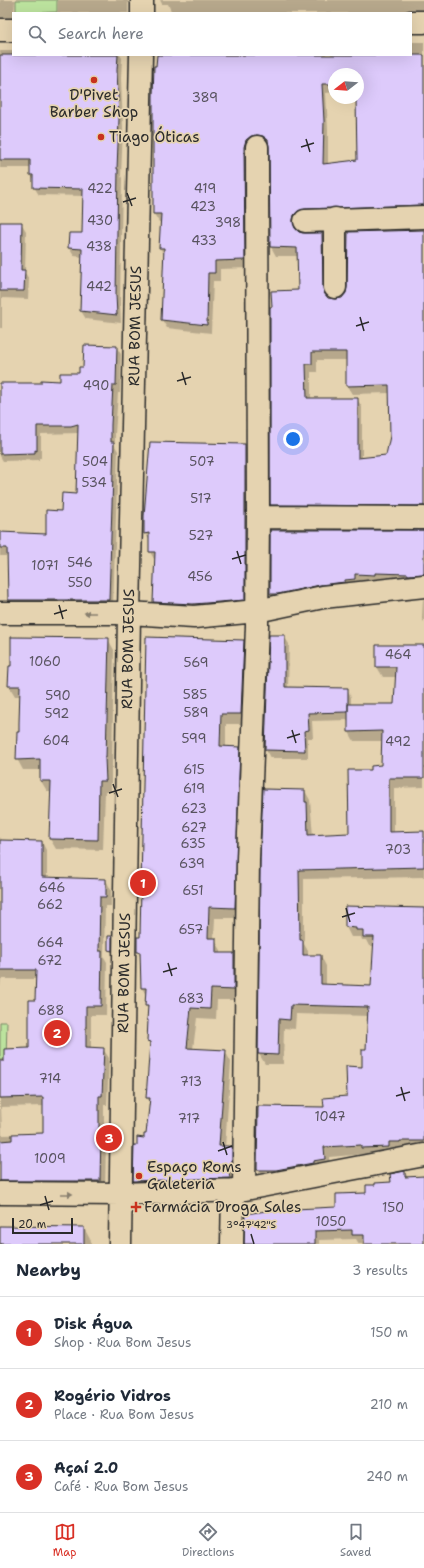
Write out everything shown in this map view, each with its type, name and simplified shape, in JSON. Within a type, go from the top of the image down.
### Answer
[{"type":"street","points":[[142,0],[142,12]]},
{"type":"street","points":[[412,22],[424,22]]},
{"type":"street","points":[[0,30],[12,30]]},
{"type":"street","name":"RUA BOM JESUS","points":[[120,1244],[129,613],[141,56]]},
{"type":"street","points":[[232,1244],[239,1189],[248,859],[257,611],[258,147]]},
{"type":"street","points":[[305,221],[424,217]]},
{"type":"street","points":[[335,219],[336,287]]},
{"type":"street","points":[[258,517],[424,518]]},
{"type":"street","points":[[0,613],[129,613],[194,617],[257,611],[323,597],[424,586]]},
{"type":"street","points":[[0,1193],[120,1194],[239,1189],[424,1155]]},
{"type":"green space","points":[[16,0],[57,0],[57,12],[16,12]]},
{"type":"green space","points":[[0,1022],[7,1022],[6,1060],[0,1060]]},
{"type":"building","points":[[0,55],[118,56],[119,119],[117,169],[117,315],[80,311],[82,249],[68,248],[69,233],[82,233],[83,189],[33,188],[33,175],[30,175],[30,160],[0,160]]},
{"type":"building","points":[[424,55],[424,205],[305,209],[298,211],[294,215],[293,221],[295,228],[299,232],[322,233],[324,293],[328,298],[335,299],[342,298],[346,293],[348,232],[424,230],[424,506],[270,505],[271,291],[298,290],[297,248],[270,247],[268,140],[263,136],[257,135],[251,136],[246,140],[244,147],[245,260],[215,261],[215,273],[208,273],[207,325],[161,320],[164,248],[159,248],[161,214],[153,214],[154,66],[156,66],[157,56]],"holes":[[[328,68],[364,68],[364,104],[356,104],[357,160],[323,164],[324,121],[322,84],[328,84]],[[312,352],[346,352],[346,386],[389,385],[390,436],[386,455],[358,458],[358,398],[307,398],[306,364],[312,364]]]},
{"type":"building","points":[[0,222],[22,222],[21,270],[25,270],[24,291],[0,291]]},
{"type":"building","points":[[84,345],[117,346],[116,385],[113,385],[111,425],[111,442],[114,442],[109,600],[8,600],[7,548],[0,548],[0,532],[46,534],[46,510],[61,511],[62,493],[76,494],[78,424],[71,426],[37,426],[37,451],[35,450],[35,453],[0,454],[0,383],[41,383],[41,380],[60,381],[60,373],[79,373],[79,367],[83,367]]},
{"type":"building","points":[[150,442],[245,444],[245,600],[193,604],[153,602],[155,552],[149,552],[149,533],[144,534]]},
{"type":"building","points":[[270,530],[424,530],[424,574],[355,574],[355,579],[345,580],[345,582],[320,585],[278,594],[270,594]]},
{"type":"building","points":[[269,635],[285,635],[285,687],[348,688],[348,712],[308,713],[309,730],[304,731],[305,751],[265,750]]},
{"type":"building","points":[[11,637],[109,638],[105,758],[106,781],[99,781],[98,840],[49,839],[51,781],[40,781],[40,759],[16,760],[17,732],[19,732],[20,686],[8,686],[9,666],[11,666]]},
{"type":"building","points":[[146,637],[244,640],[241,714],[221,714],[220,746],[240,747],[235,908],[209,907],[208,938],[216,938],[216,953],[234,953],[234,990],[211,989],[210,1009],[191,1008],[187,1048],[226,1050],[219,1146],[232,1146],[232,1169],[228,1169],[230,1178],[133,1181],[134,1145],[137,1145],[137,1137],[144,1138],[144,1134],[146,1134],[150,1098],[146,1098],[150,1042],[147,1041],[148,1006],[145,1006],[146,988],[141,988],[140,952],[137,952],[137,937],[140,937]]},
{"type":"building","points":[[376,645],[424,645],[424,778],[389,778],[389,832],[424,831],[424,867],[299,870],[300,940],[303,940],[303,955],[321,955],[321,984],[371,986],[374,937],[363,937],[363,930],[345,927],[345,906],[424,908],[424,1141],[389,1142],[389,1147],[361,1148],[361,1145],[324,1147],[325,1159],[313,1161],[313,1163],[276,1170],[257,1170],[258,1106],[324,1107],[323,1098],[347,1096],[346,1066],[362,1067],[362,1049],[366,1049],[368,1007],[291,1005],[290,1020],[279,1019],[278,1055],[258,1054],[260,859],[263,787],[264,789],[305,790],[308,835],[349,833],[348,770],[371,770],[371,766],[381,765],[382,731],[348,732],[348,704],[394,704],[396,667],[376,667]]},
{"type":"building","points":[[0,840],[42,841],[42,877],[106,879],[106,897],[100,897],[99,951],[102,951],[101,1006],[86,1006],[86,1047],[104,1048],[102,1096],[99,1096],[99,1132],[101,1132],[100,1181],[0,1181],[0,1141],[12,1140],[12,1134],[43,1133],[43,1097],[0,1098],[0,1061],[4,1061],[4,1049],[29,1048],[29,1000],[35,1000],[36,970],[0,970]]},
{"type":"building","points":[[108,936],[112,936],[112,951],[108,950]]},
{"type":"building","points":[[405,1171],[405,1177],[424,1176],[424,1244],[364,1244],[364,1235],[352,1235],[352,1230],[315,1231],[315,1244],[244,1244],[245,1214],[274,1210],[336,1207],[336,1194],[366,1193],[366,1185],[391,1182],[390,1174]]},
{"type":"building","points":[[0,1226],[84,1227],[84,1244],[0,1244]]},
{"type":"place","name":"D'Pivet Barber Shop","points":[[94,80]]},
{"type":"place","name":"Tiago Óticas","points":[[101,137]]},
{"type":"place","name":"Disk Água","points":[[143,883]]},
{"type":"place","name":"Rogério Vidros","points":[[57,1033]]},
{"type":"place","name":"Açaí 2.0","points":[[109,1138]]},
{"type":"place","name":"Espaço Roms Galeteria","points":[[139,1176]]},
{"type":"place","name":"Farmácia Droga Sales","points":[[136,1207]]}]
